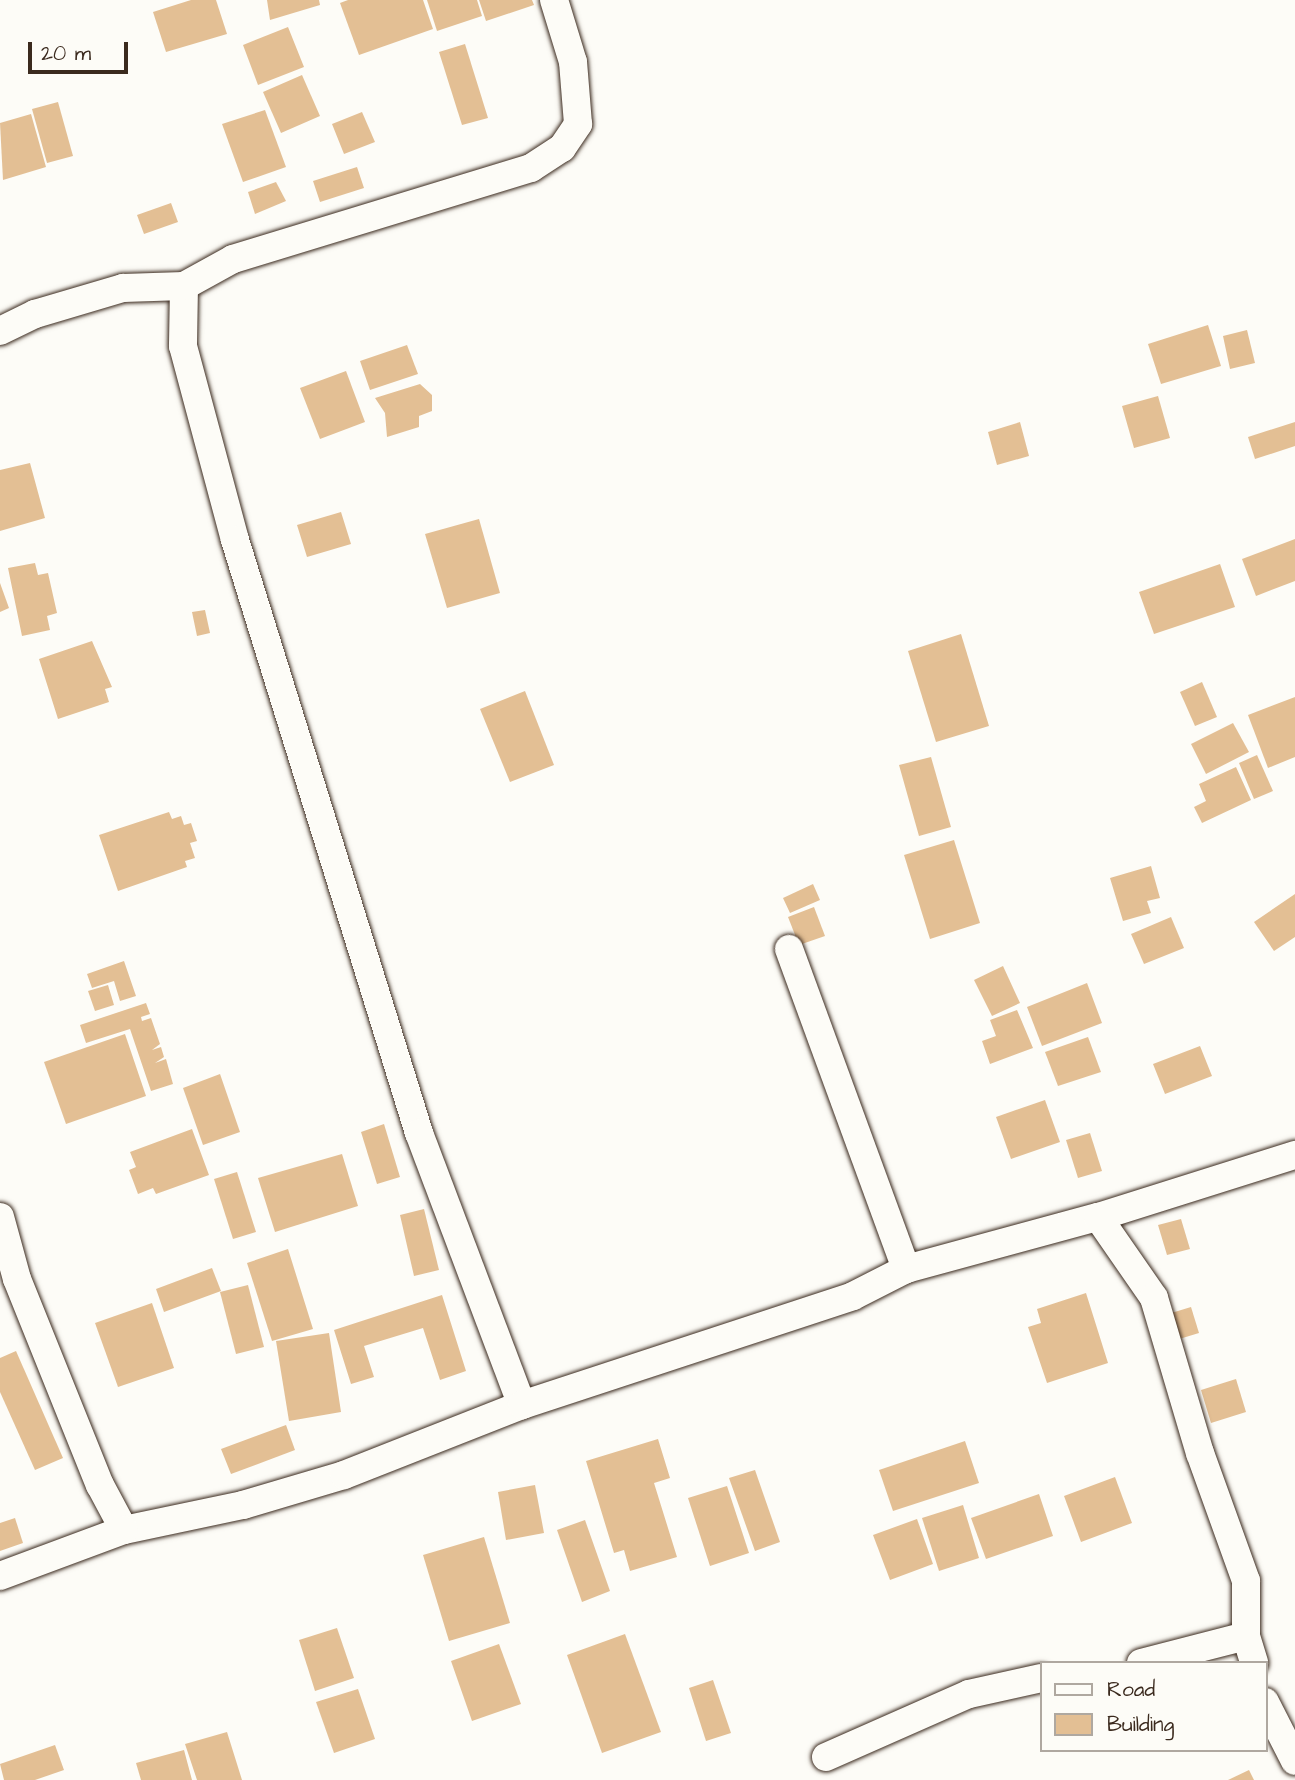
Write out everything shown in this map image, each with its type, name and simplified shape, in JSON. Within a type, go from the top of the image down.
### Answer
[{"type":"street","points":[[0,331],[34,314],[110,292],[184,286],[258,250],[353,219],[510,177],[562,148],[578,124],[578,99],[573,62],[554,0]]},
{"type":"street","points":[[184,286],[183,346],[223,500],[419,1133],[522,1405]]},
{"type":"street","points":[[789,949],[906,1269]]},
{"type":"street","points":[[0,1576],[124,1530],[243,1506],[344,1475],[522,1405],[853,1296],[906,1269],[1098,1217],[1295,1155]]},
{"type":"street","points":[[0,1217],[18,1279],[100,1485],[124,1530]]},
{"type":"street","points":[[1098,1217],[1154,1298],[1200,1453],[1246,1581],[1250,1649],[1157,1661]]},
{"type":"street","points":[[826,1757],[969,1694],[1040,1678]]},
{"type":"street","points":[[1267,1706],[1295,1761]]},
{"type":"building","points":[[191,0],[216,0],[227,34],[166,52],[153,12]]},
{"type":"building","points":[[267,0],[319,0],[320,5],[270,20]]},
{"type":"building","points":[[348,0],[423,0],[433,29],[359,55],[340,3]]},
{"type":"building","points":[[427,0],[477,0],[482,16],[437,31]]},
{"type":"building","points":[[479,0],[532,0],[534,5],[486,21]]},
{"type":"building","points":[[288,27],[304,67],[258,85],[243,45]]},
{"type":"building","points":[[465,44],[488,118],[462,125],[439,52]]},
{"type":"building","points":[[302,75],[320,116],[281,133],[263,92]]},
{"type":"building","points":[[58,102],[73,156],[47,163],[32,109]]},
{"type":"building","points":[[265,110],[286,167],[243,182],[222,124]]},
{"type":"building","points":[[362,112],[375,142],[344,154],[332,124]]},
{"type":"building","points":[[31,114],[46,167],[3,180],[0,123]]},
{"type":"building","points":[[357,167],[364,188],[320,202],[313,181]]},
{"type":"building","points":[[276,182],[286,201],[255,214],[248,192]]},
{"type":"building","points":[[171,203],[178,222],[144,234],[137,215]]},
{"type":"building","points":[[1208,325],[1221,366],[1161,384],[1148,344]]},
{"type":"building","points":[[1247,330],[1255,363],[1230,369],[1223,336]]},
{"type":"building","points":[[407,345],[418,374],[370,390],[360,361]]},
{"type":"building","points":[[346,371],[365,422],[320,439],[300,388]]},
{"type":"building","points":[[420,384],[432,395],[432,411],[419,416],[419,427],[387,437],[385,413],[375,398]]},
{"type":"building","points":[[1158,396],[1170,438],[1134,448],[1122,406]]},
{"type":"building","points":[[1020,422],[1029,456],[997,465],[988,432]]},
{"type":"building","points":[[1295,422],[1295,446],[1255,459],[1248,437]]},
{"type":"building","points":[[30,463],[45,518],[0,531],[0,470]]},
{"type":"building","points":[[341,512],[351,544],[307,557],[297,525]]},
{"type":"building","points":[[479,519],[500,593],[447,608],[425,534]]},
{"type":"building","points":[[1295,539],[1295,581],[1256,596],[1242,559]]},
{"type":"building","points":[[35,563],[38,575],[48,573],[57,613],[47,616],[50,630],[22,636],[8,568]]},
{"type":"building","points":[[1220,564],[1235,607],[1154,634],[1139,592]]},
{"type":"building","points":[[0,583],[9,608],[0,612]]},
{"type":"building","points":[[205,610],[210,633],[197,636],[192,612]]},
{"type":"building","points":[[961,634],[989,726],[936,742],[908,651]]},
{"type":"building","points":[[92,641],[112,687],[105,689],[109,702],[58,719],[39,659]]},
{"type":"building","points":[[1202,682],[1217,717],[1195,726],[1180,692]]},
{"type":"building","points":[[525,691],[554,765],[510,782],[480,709]]},
{"type":"building","points":[[1295,697],[1295,757],[1268,768],[1248,715]]},
{"type":"building","points":[[1233,723],[1249,752],[1206,774],[1191,744]]},
{"type":"building","points":[[1257,755],[1273,791],[1254,799],[1239,763]]},
{"type":"building","points":[[931,757],[951,827],[919,836],[899,765]]},
{"type":"building","points":[[1236,767],[1251,800],[1202,823],[1194,807],[1206,801],[1199,784]]},
{"type":"building","points":[[169,812],[172,819],[181,816],[184,825],[191,823],[197,841],[190,843],[195,858],[185,861],[187,867],[118,891],[99,835]]},
{"type":"building","points":[[954,840],[980,923],[930,939],[904,855]]},
{"type":"building","points":[[1151,866],[1160,898],[1147,901],[1151,913],[1123,921],[1110,878]]},
{"type":"building","points":[[813,884],[820,900],[790,913],[783,898]]},
{"type":"building","points":[[1295,894],[1295,937],[1274,951],[1254,922]]},
{"type":"building","points":[[814,907],[825,936],[799,945],[788,917]]},
{"type":"building","points":[[1171,917],[1184,948],[1144,964],[1131,934]]},
{"type":"building","points":[[124,961],[136,996],[120,1001],[114,981],[92,988],[87,974]]},
{"type":"building","points":[[1003,966],[1020,1003],[992,1016],[974,980]]},
{"type":"building","points":[[1087,983],[1102,1023],[1042,1046],[1027,1007]]},
{"type":"building","points":[[108,985],[114,1005],[95,1011],[88,991]]},
{"type":"building","points":[[146,1003],[150,1014],[141,1017],[142,1021],[151,1018],[160,1044],[152,1050],[161,1047],[164,1057],[155,1063],[166,1059],[173,1084],[151,1091],[130,1029],[86,1043],[80,1025]]},
{"type":"building","points":[[1017,1010],[1033,1048],[990,1064],[982,1041],[996,1036],[990,1020]]},
{"type":"building","points":[[125,1034],[146,1096],[66,1124],[44,1062]]},
{"type":"building","points":[[1088,1037],[1101,1072],[1058,1086],[1045,1052]]},
{"type":"building","points":[[1200,1046],[1212,1076],[1165,1094],[1153,1064]]},
{"type":"building","points":[[220,1074],[240,1132],[203,1145],[183,1088]]},
{"type":"building","points":[[1045,1100],[1060,1142],[1011,1159],[996,1117]]},
{"type":"building","points":[[384,1124],[400,1177],[377,1184],[361,1132]]},
{"type":"building","points":[[192,1129],[209,1175],[156,1194],[153,1188],[138,1194],[129,1170],[136,1167],[130,1152]]},
{"type":"building","points":[[1090,1133],[1102,1171],[1078,1178],[1066,1140]]},
{"type":"building","points":[[342,1154],[358,1206],[275,1232],[258,1178]]},
{"type":"building","points":[[237,1172],[256,1232],[233,1239],[214,1179]]},
{"type":"building","points":[[424,1209],[439,1270],[414,1276],[400,1215]]},
{"type":"building","points":[[1181,1219],[1190,1249],[1167,1255],[1158,1225]]},
{"type":"building","points":[[288,1249],[313,1329],[272,1341],[247,1263]]},
{"type":"building","points":[[212,1268],[221,1291],[164,1312],[156,1289]]},
{"type":"building","points":[[248,1285],[264,1347],[236,1354],[220,1292]]},
{"type":"building","points":[[1086,1293],[1108,1363],[1047,1383],[1028,1327],[1041,1323],[1037,1309]]},
{"type":"building","points":[[442,1295],[466,1371],[440,1380],[423,1328],[364,1346],[374,1377],[351,1384],[334,1330]]},
{"type":"building","points":[[152,1303],[174,1368],[118,1387],[95,1323]]},
{"type":"building","points":[[1191,1307],[1199,1333],[1176,1340],[1168,1314]]},
{"type":"building","points":[[329,1333],[341,1412],[289,1421],[276,1341]]},
{"type":"building","points":[[16,1351],[63,1458],[35,1470],[0,1392],[0,1358]]},
{"type":"building","points":[[1236,1379],[1246,1412],[1211,1423],[1201,1390]]},
{"type":"building","points":[[286,1425],[295,1450],[231,1474],[221,1449]]},
{"type":"building","points":[[658,1439],[670,1478],[654,1483],[677,1557],[630,1571],[624,1550],[614,1553],[586,1461]]},
{"type":"building","points":[[965,1441],[979,1483],[893,1511],[879,1470]]},
{"type":"building","points":[[755,1470],[780,1542],[755,1551],[729,1478]]},
{"type":"building","points":[[1115,1477],[1132,1523],[1081,1542],[1064,1496]]},
{"type":"building","points":[[535,1485],[544,1533],[506,1540],[498,1492]]},
{"type":"building","points":[[727,1486],[749,1553],[710,1566],[688,1498]]},
{"type":"building","points":[[1039,1494],[1053,1536],[986,1559],[971,1518]]},
{"type":"building","points":[[963,1505],[979,1558],[939,1571],[922,1518]]},
{"type":"building","points":[[15,1518],[23,1543],[0,1551],[0,1523]]},
{"type":"building","points":[[917,1519],[933,1564],[890,1580],[873,1535]]},
{"type":"building","points":[[585,1520],[610,1591],[582,1602],[557,1530]]},
{"type":"building","points":[[484,1537],[510,1623],[449,1641],[423,1555]]},
{"type":"building","points":[[337,1628],[354,1678],[315,1691],[299,1640]]},
{"type":"building","points":[[625,1634],[661,1732],[602,1753],[567,1655]]},
{"type":"building","points":[[499,1644],[521,1704],[472,1721],[451,1661]]},
{"type":"building","points":[[713,1680],[731,1733],[706,1741],[689,1688]]},
{"type":"building","points":[[358,1689],[375,1739],[334,1753],[316,1702]]},
{"type":"building","points":[[227,1732],[242,1780],[197,1780],[185,1744]]},
{"type":"building","points":[[55,1745],[64,1770],[35,1780],[4,1780],[0,1764]]},
{"type":"building","points":[[184,1750],[192,1780],[141,1780],[136,1763]]},
{"type":"building","points":[[1249,1770],[1254,1780],[1228,1780]]}]
